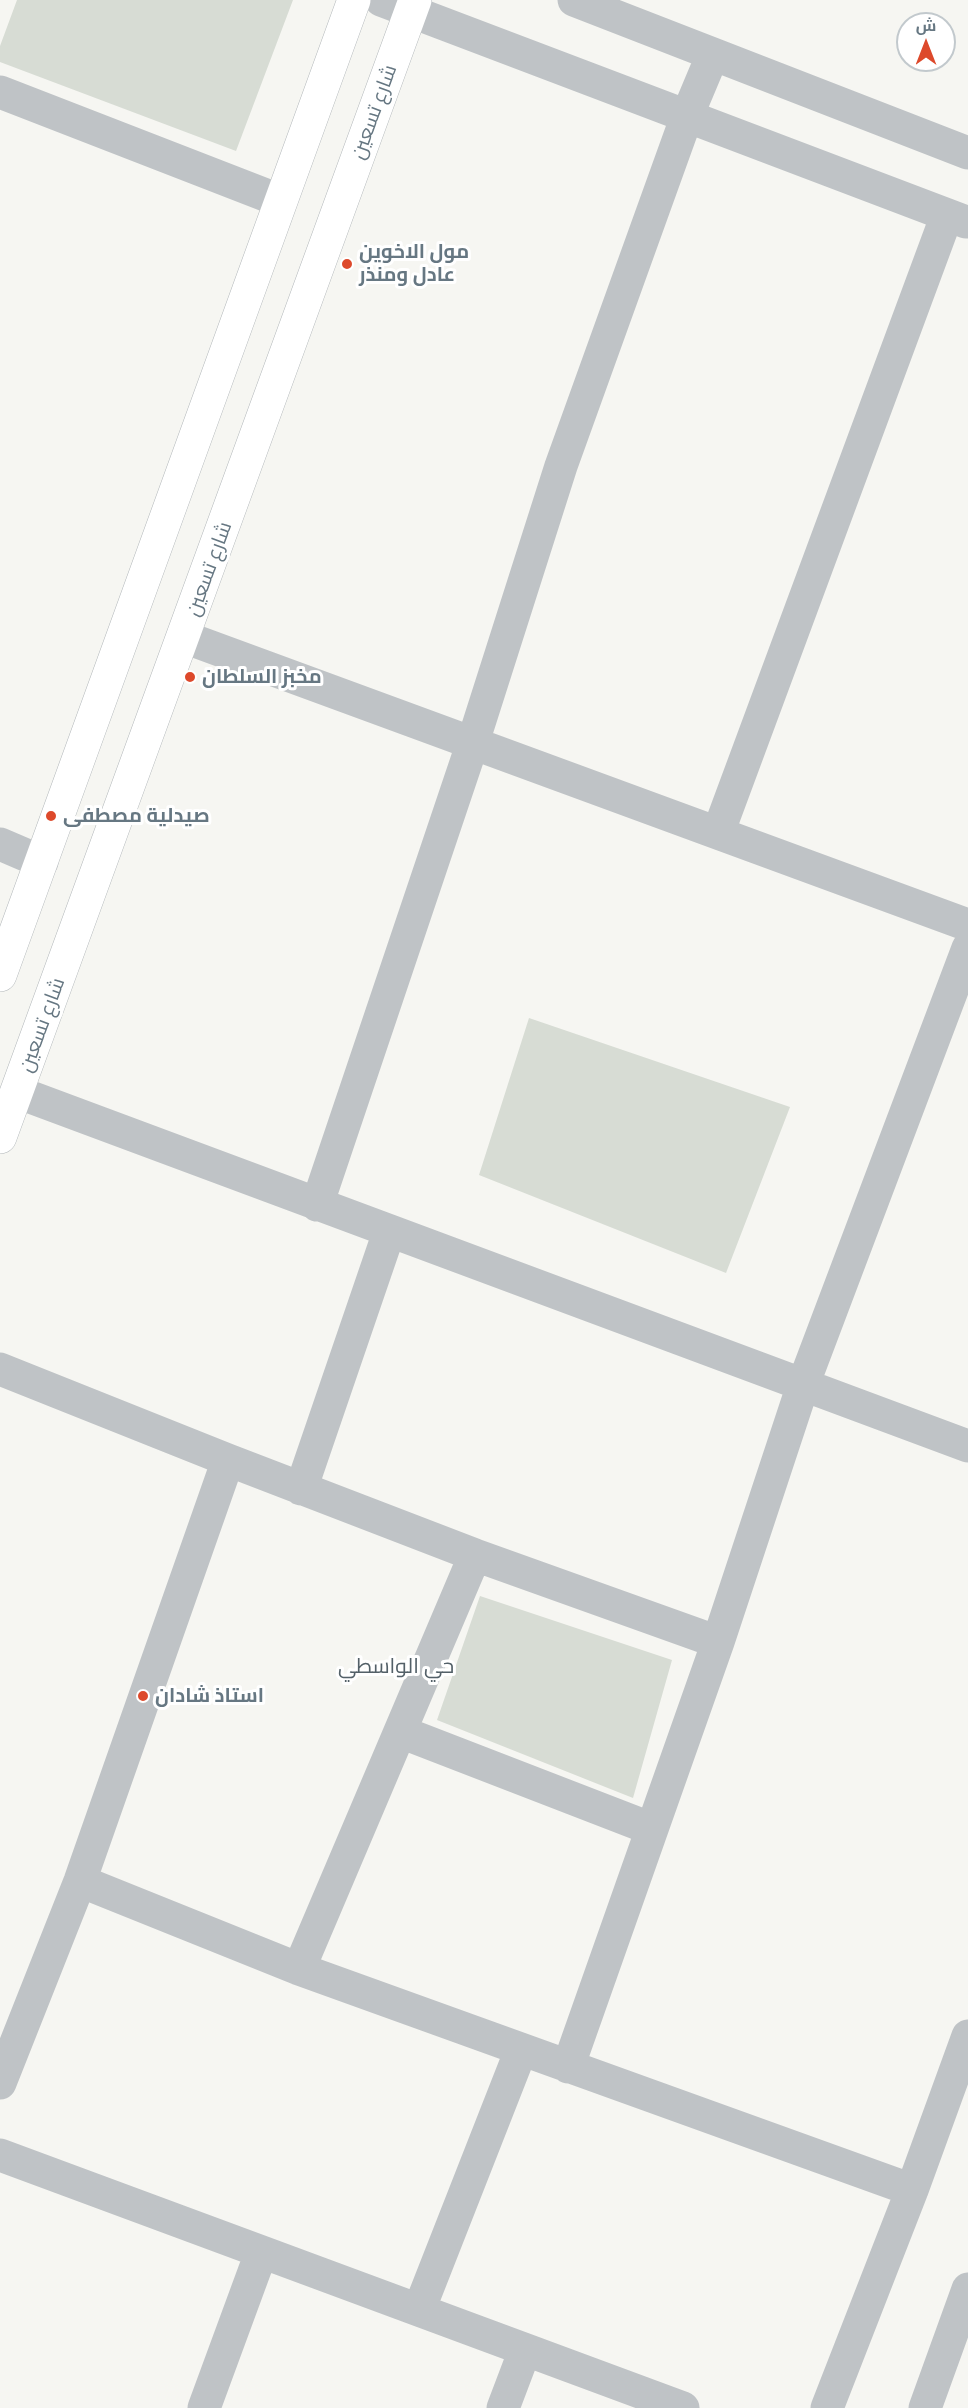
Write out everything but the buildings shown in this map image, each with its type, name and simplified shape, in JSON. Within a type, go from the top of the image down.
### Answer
[{"type":"main road","points":[[0,975],[354,0]]},
{"type":"main road","name":"شارع تسعين","points":[[0,1137],[184,637],[402,4]]},
{"type":"street","points":[[574,0],[968,153]]},
{"type":"street","points":[[402,4],[958,219],[718,833]]},
{"type":"street","points":[[317,1205],[472,742],[561,465],[687,116],[713,54]]},
{"type":"street","points":[[0,92],[281,201]]},
{"type":"street","points":[[184,637],[968,925]]},
{"type":"street","points":[[0,844],[42,862]]},
{"type":"street","points":[[568,2067],[718,1642],[803,1385],[968,948]]},
{"type":"street","points":[[18,1092],[968,1446]]},
{"type":"street","points":[[301,1489],[389,1232]]},
{"type":"street","points":[[0,1369],[301,1489],[475,1555],[718,1642]]},
{"type":"street","points":[[0,2083],[80,1881],[228,1460]]},
{"type":"street","points":[[299,1969],[475,1555]]},
{"type":"street","points":[[401,1732],[652,1829]]},
{"type":"street","points":[[80,1881],[299,1969],[912,2190]]},
{"type":"street","points":[[827,2408],[912,2190],[968,2036]]},
{"type":"street","points":[[419,2310],[521,2050]]},
{"type":"street","points":[[0,2155],[683,2408]]},
{"type":"street","points":[[204,2408],[261,2253]]},
{"type":"street","points":[[925,2408],[968,2289]]},
{"type":"street","points":[[503,2408],[525,2350]]},
{"type":"shaded area","points":[[17,0],[293,0],[236,151],[0,62],[0,46]]},
{"type":"shaded area","points":[[529,1018],[790,1107],[726,1273],[479,1175]]},
{"type":"shaded area","points":[[480,1596],[672,1660],[633,1798],[437,1720]]},
{"type":"place","name":"مول الاخوين عادل ومنذر","points":[[347,264]]},
{"type":"place","name":"مخبز السلطان","points":[[190,677]]},
{"type":"place","name":"صيدلية مصطفى","points":[[51,816]]},
{"type":"place","name":"استاذ شادان","points":[[143,1696]]},
{"type":"district","name":"حي الواسطي","points":[[396,1667]]}]
